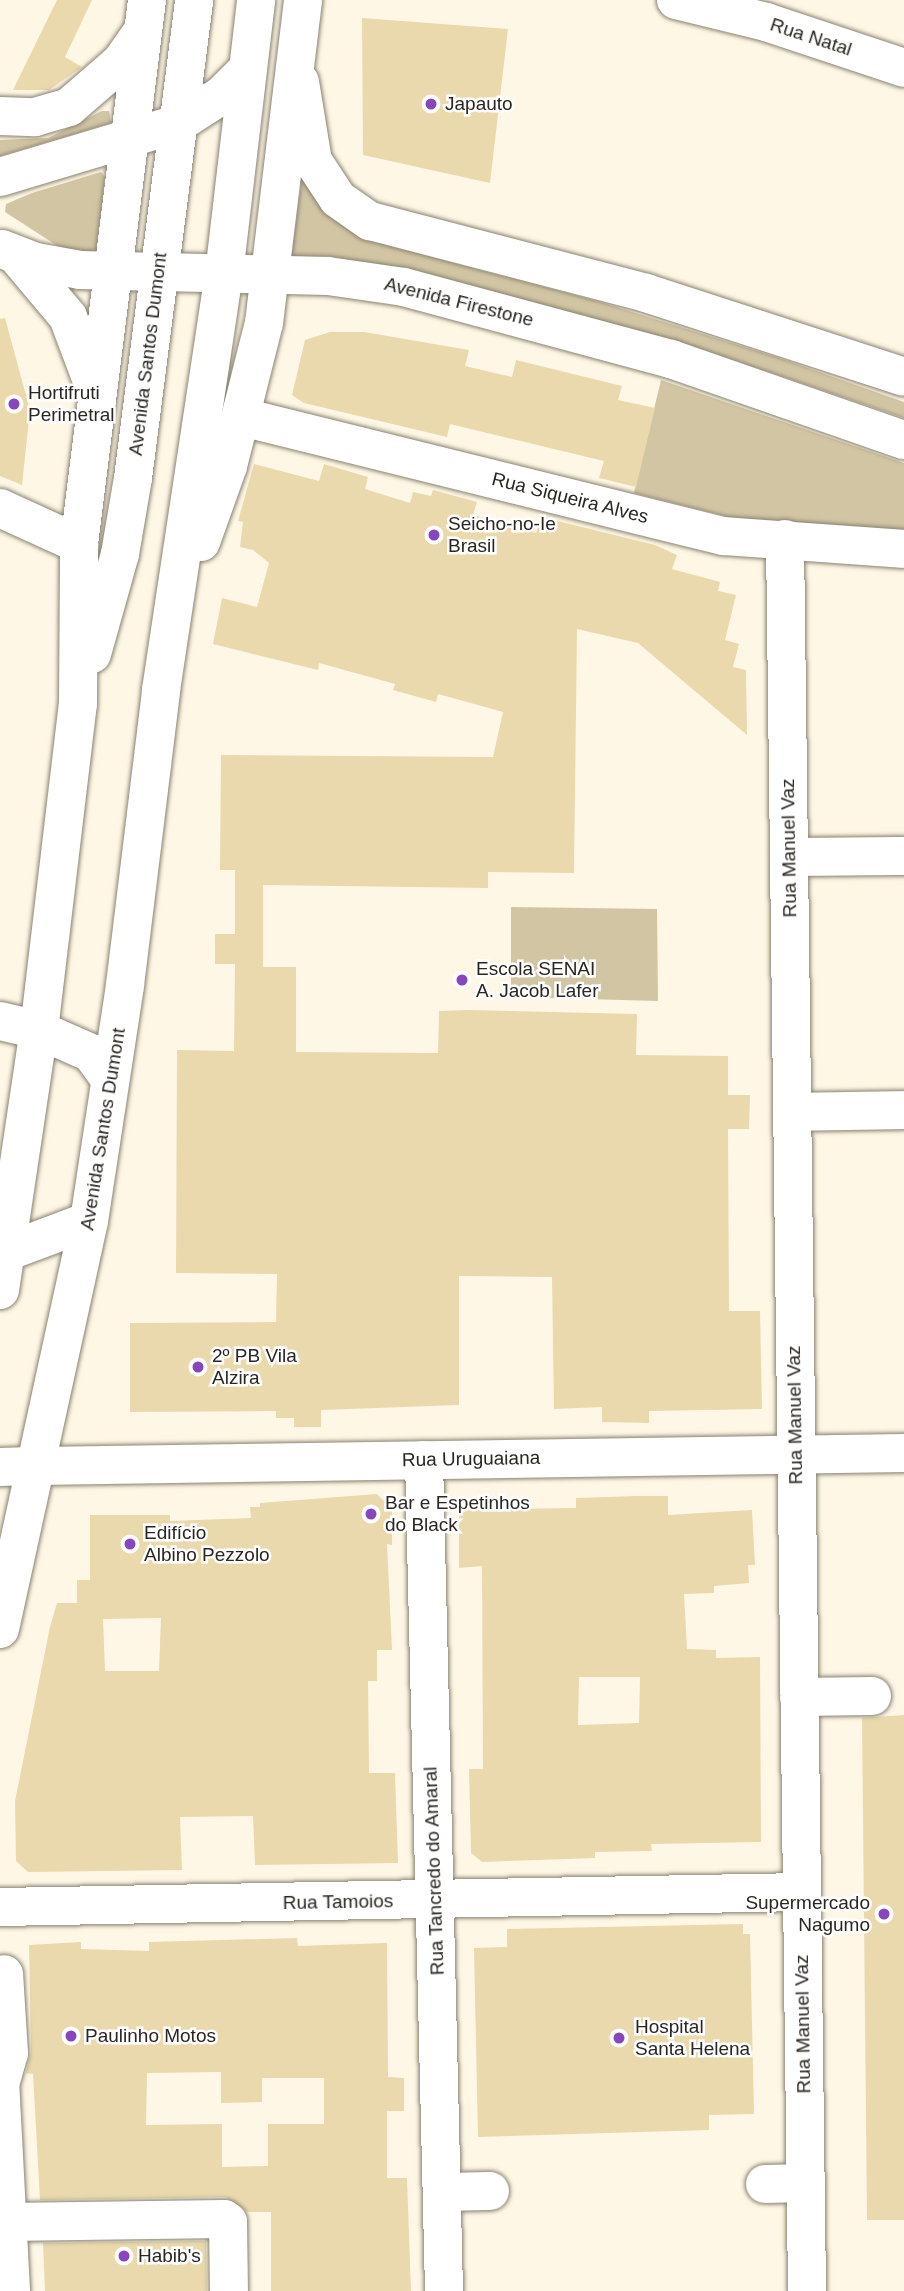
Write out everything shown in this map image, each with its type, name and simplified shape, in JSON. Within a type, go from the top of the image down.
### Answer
[{"type":"main road","name":"Avenida Santos Dumont","points":[[78,704],[120,554],[194,0]]},
{"type":"main road","name":"Avenida Santos Dumont","points":[[0,1629],[38,1466],[89,1221],[172,623],[224,274],[256,0]]},
{"type":"main road","name":"Avenida Santos Dumont","points":[[172,623],[242,417],[272,275],[303,0]]},
{"type":"main road","name":"Rua Natal","points":[[676,0],[766,22],[904,68]]},
{"type":"main road","name":"Avenida Santos Dumont","points":[[0,1290],[38,1030],[78,704],[79,544],[145,16]]},
{"type":"main road","points":[[0,116],[35,117],[69,107],[121,62],[145,16]]},
{"type":"main road","points":[[296,52],[313,161],[338,199],[370,221],[646,293],[904,377]]},
{"type":"main road","points":[[0,177],[177,124],[222,95],[247,71]]},
{"type":"main road","points":[[8,252],[68,317],[97,395]]},
{"type":"main road","name":"Avenida Firestone","points":[[8,252],[60,267],[113,273],[272,275],[374,281],[561,326],[904,440]]},
{"type":"main road","name":"Rua Siqueira Alves","points":[[242,417],[723,536],[904,549]]},
{"type":"main road","points":[[0,509],[79,544]]},
{"type":"main road","name":"Rua Manuel Vaz","points":[[785,539],[807,2291]]},
{"type":"main road","points":[[789,857],[904,856]]},
{"type":"main road","points":[[0,1021],[38,1030],[91,1054],[109,1078]]},
{"type":"main road","points":[[792,1112],[904,1110]]},
{"type":"main road","points":[[4,1253],[89,1221]]},
{"type":"main road","name":"Rua Uruguaiana","points":[[0,1467],[904,1453]]},
{"type":"main road","name":"Rua Tancredo do Amaral","points":[[424,1460],[446,2288]]},
{"type":"main road","points":[[799,1697],[872,1696]]},
{"type":"main road","name":"Rua Tamoios","points":[[0,1907],[434,1901],[801,1892]]},
{"type":"main road","points":[[4,1975],[9,2053],[0,2080],[11,2291]]},
{"type":"main road","points":[[765,2184],[806,2183]]},
{"type":"main road","points":[[443,2192],[490,2191]]},
{"type":"main road","points":[[7,2222],[224,2219],[228,2222],[229,2291]]},
{"type":"shaded area","points":[[102,111],[109,111],[111,123],[0,156],[0,140],[48,138]]},
{"type":"shaded area","points":[[101,172],[105,177],[96,252],[76,252],[56,245],[5,212],[6,204],[32,193]]},
{"type":"shaded area","points":[[302,179],[360,236],[375,242],[597,301],[779,358],[904,402],[904,418],[680,342],[429,277],[328,256],[291,258]]},
{"type":"shaded area","points":[[661,380],[904,463],[904,534],[729,517],[634,493]]},
{"type":"shaded area","points":[[511,907],[657,909],[658,1001],[511,997]]},
{"type":"building","points":[[57,0],[92,0],[65,57],[82,67],[49,90],[13,90]]},
{"type":"building","name":"Japauto","points":[[362,18],[508,29],[490,183],[363,155]]},
{"type":"building","name":"Hortifruti Perimetral","points":[[5,318],[30,410],[22,485],[0,476],[0,319]]},
{"type":"building","points":[[330,332],[364,332],[469,350],[465,366],[512,377],[516,360],[622,386],[618,400],[655,408],[636,487],[599,478],[604,461],[450,424],[447,437],[304,403],[292,395],[305,340]]},
{"type":"building","points":[[254,464],[319,481],[324,464],[368,477],[365,489],[410,503],[413,492],[431,496],[433,490],[477,502],[473,515],[536,533],[541,517],[655,545],[677,555],[672,569],[720,582],[718,591],[736,595],[725,640],[739,644],[733,667],[746,670],[747,735],[638,643],[577,629],[574,873],[488,872],[488,888],[263,885],[263,967],[296,967],[296,1052],[438,1053],[439,1011],[469,1010],[637,1014],[636,1055],[728,1056],[728,1095],[750,1095],[749,1129],[728,1129],[729,1311],[760,1311],[762,1409],[649,1411],[649,1423],[602,1422],[602,1407],[554,1409],[552,1277],[459,1276],[459,1405],[321,1410],[321,1427],[294,1427],[294,1418],[276,1418],[276,1411],[130,1412],[130,1323],[276,1322],[277,1274],[176,1273],[177,1050],[234,1051],[235,964],[215,964],[215,934],[235,934],[235,870],[220,870],[221,755],[493,757],[503,712],[438,694],[436,702],[393,690],[395,684],[319,663],[318,670],[213,644],[222,598],[257,607],[269,563],[253,550],[240,547],[243,522],[238,521]]},
{"type":"building","points":[[377,1494],[392,1509],[392,1545],[387,1544],[392,1650],[377,1650],[377,1681],[368,1681],[369,1773],[395,1773],[398,1863],[255,1865],[253,1816],[180,1817],[182,1870],[28,1872],[16,1861],[15,1801],[57,1603],[77,1603],[77,1580],[90,1580],[90,1515],[170,1515],[170,1521],[251,1518],[250,1507],[260,1507],[260,1503]],"holes":[[[161,1618],[159,1671],[105,1671],[103,1619]]]},
{"type":"building","points":[[668,1496],[668,1515],[752,1510],[755,1565],[748,1565],[749,1583],[714,1586],[714,1593],[684,1594],[687,1649],[716,1650],[716,1658],[760,1657],[761,1842],[651,1844],[652,1851],[595,1852],[595,1858],[482,1862],[471,1853],[469,1769],[483,1769],[482,1566],[459,1568],[459,1500],[509,1497],[502,1509],[576,1508],[576,1498]],"holes":[[[579,1677],[640,1677],[639,1723],[578,1725]]]},
{"type":"building","name":"Supermercado Nagumo","points":[[904,1715],[904,2220],[867,2220],[862,1718]]},
{"type":"building","points":[[743,1924],[743,1934],[750,1934],[754,2114],[709,2115],[709,2130],[478,2137],[474,1948],[507,1947],[507,1929]]},
{"type":"building","points":[[297,1938],[298,1946],[387,1943],[388,2077],[404,2078],[404,2111],[387,2111],[387,2178],[407,2178],[411,2291],[271,2291],[271,2212],[248,2212],[225,2197],[40,2200],[33,2074],[26,2073],[31,2052],[29,1945],[81,1942],[81,1949],[149,1951],[149,1942]],"holes":[[[221,2072],[221,2103],[262,2102],[262,2078],[324,2078],[324,2124],[268,2124],[268,2166],[222,2167],[222,2124],[146,2125],[147,2073]]]},
{"type":"building","points":[[206,2241],[207,2291],[45,2291],[43,2243]]},
{"type":"place","name":"Japauto","points":[[431,104]]},
{"type":"place","name":"Hortifruti Perimetral","points":[[14,404]]},
{"type":"place","name":"Seicho-no-Ie Brasil","points":[[434,535]]},
{"type":"place","name":"Escola SENAI A. Jacob Lafer","points":[[462,980]]},
{"type":"place","name":"2º PB Vila Alzira","points":[[198,1367]]},
{"type":"place","name":"Bar e Espetinhos do Black","points":[[371,1514]]},
{"type":"place","name":"Edifício Albino Pezzolo","points":[[130,1544]]},
{"type":"place","name":"Supermercado Nagumo","points":[[884,1914]]},
{"type":"place","name":"Paulinho Motos","points":[[71,2036]]},
{"type":"place","name":"Hospital Santa Helena","points":[[619,2038]]},
{"type":"place","name":"Habib's","points":[[124,2256]]}]
